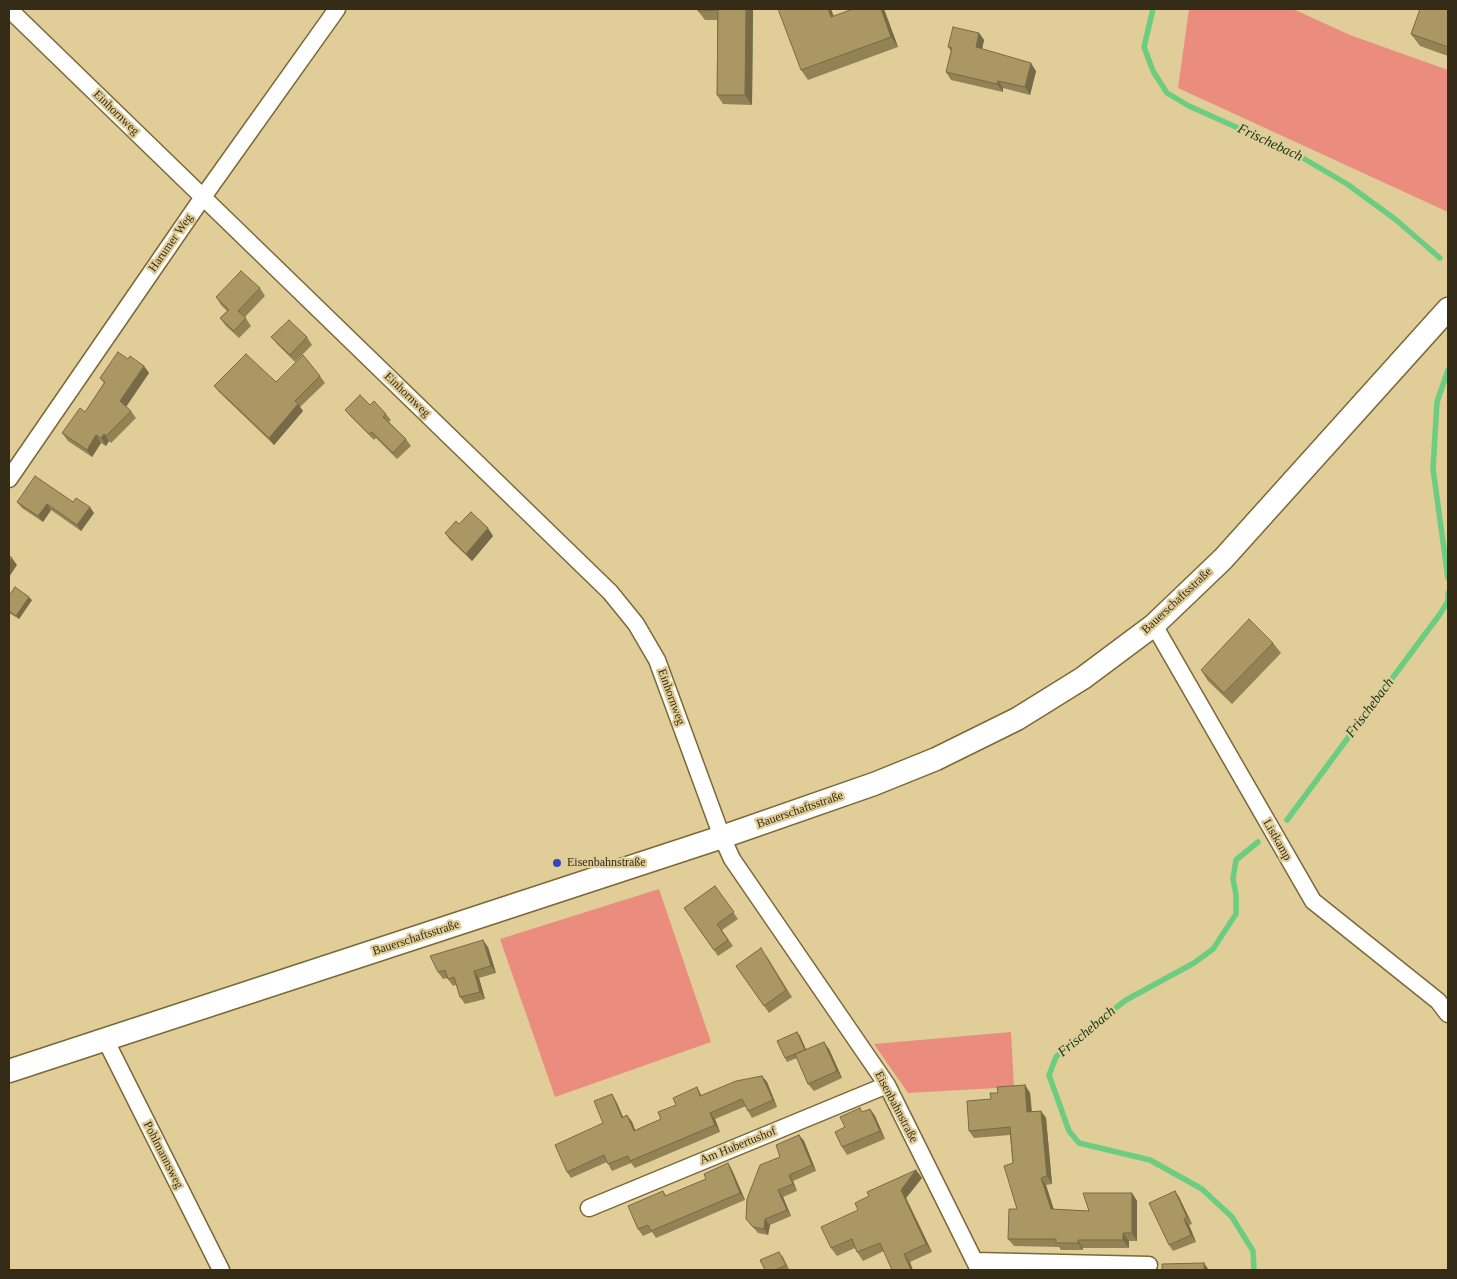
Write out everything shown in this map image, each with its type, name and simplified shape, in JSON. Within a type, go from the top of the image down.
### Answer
[{"type":"street","name":"Einhornweg","points":[[9,9],[610,592],[636,624],[657,660],[722,837]]},
{"type":"street","name":"Harumer Weg","points":[[9,479],[203,197],[337,9]]},
{"type":"street","name":"Bauerschaftsstraße","points":[[9,1072],[722,837],[874,784],[954,750],[1017,719],[1083,678],[1154,625],[1223,558],[1448,309]]},
{"type":"street","name":"Listkamp","points":[[1154,625],[1313,901],[1438,1001],[1448,1014]]},
{"type":"street","name":"Eisenbahnstraße","points":[[722,837],[732,859],[887,1085],[977,1266],[1150,1265]]},
{"type":"street","name":"Pohlmannsweg","points":[[105,1039],[221,1270]]},
{"type":"street","name":"Am Hubertushof","points":[[589,1208],[887,1085]]},
{"type":"shaded area","points":[[1189,9],[1293,9],[1350,35],[1448,70],[1448,212],[1178,88]]},
{"type":"shaded area","points":[[659,889],[711,1042],[555,1097],[500,939]]},
{"type":"shaded area","points":[[1011,1032],[1014,1087],[908,1093],[874,1044]]},
{"type":"building","points":[[698,9],[746,9],[745,95],[717,95],[718,10],[698,11]]},
{"type":"building","points":[[778,9],[828,9],[831,17],[853,9],[881,9],[891,37],[801,70]]},
{"type":"building","points":[[1420,9],[1448,9],[1448,47],[1411,34]]},
{"type":"building","points":[[953,27],[979,33],[976,47],[1031,63],[1025,87],[998,81],[997,84],[946,72],[952,48],[948,47]]},
{"type":"building","points":[[241,271],[260,288],[238,311],[246,318],[234,331],[220,318],[229,310],[216,297]]},
{"type":"building","points":[[289,320],[307,337],[290,355],[271,337]]},
{"type":"building","points":[[118,352],[128,359],[130,356],[144,366],[120,401],[131,411],[106,436],[104,434],[101,438],[96,435],[87,450],[62,433],[80,408],[85,412],[105,382],[100,378]]},
{"type":"building","points":[[246,354],[276,382],[303,355],[320,376],[295,401],[298,404],[269,438],[214,386]]},
{"type":"building","points":[[360,395],[370,405],[374,401],[386,414],[383,417],[406,439],[393,453],[372,432],[369,434],[345,410]]},
{"type":"building","points":[[35,476],[73,502],[76,498],[90,507],[77,525],[47,504],[38,516],[17,502]]},
{"type":"building","points":[[471,512],[488,528],[466,554],[445,533],[456,521],[459,524]]},
{"type":"building","points":[[15,587],[29,597],[16,616],[9,611],[9,596]]},
{"type":"building","points":[[1249,619],[1273,643],[1224,693],[1201,670]]},
{"type":"building","points":[[715,886],[734,912],[717,924],[728,940],[714,950],[684,908]]},
{"type":"building","points":[[483,940],[491,966],[474,971],[480,992],[460,997],[454,977],[448,979],[445,970],[438,972],[430,956]]},
{"type":"building","points":[[761,948],[786,990],[764,1006],[736,966]]},
{"type":"building","points":[[797,1032],[805,1050],[785,1058],[777,1041]]},
{"type":"building","points":[[824,1042],[837,1071],[808,1084],[795,1054]]},
{"type":"building","points":[[762,1076],[773,1100],[748,1111],[742,1099],[710,1113],[715,1125],[630,1161],[628,1156],[608,1164],[604,1155],[567,1172],[555,1145],[603,1123],[594,1101],[612,1094],[622,1118],[627,1115],[634,1131],[661,1119],[658,1112],[676,1105],[673,1098],[697,1087],[700,1096],[736,1081]]},
{"type":"building","points":[[1025,1085],[1027,1112],[1041,1111],[1047,1176],[1041,1178],[1051,1209],[1089,1211],[1083,1193],[1132,1193],[1132,1233],[1123,1233],[1123,1240],[1078,1240],[1078,1243],[1056,1243],[1056,1239],[1008,1239],[1009,1209],[1017,1209],[1004,1166],[1013,1163],[1010,1127],[969,1131],[967,1101],[991,1099],[990,1093],[998,1093],[997,1087]]},
{"type":"building","points":[[860,1108],[862,1112],[870,1109],[880,1131],[842,1147],[835,1132],[845,1127],[840,1117]]},
{"type":"building","points":[[799,1135],[812,1165],[789,1175],[793,1184],[778,1190],[787,1210],[765,1219],[764,1229],[753,1227],[746,1219],[747,1199],[760,1165],[780,1157],[776,1145]]},
{"type":"building","points":[[728,1163],[740,1193],[651,1231],[648,1225],[638,1229],[628,1206],[663,1191],[665,1196],[706,1179],[704,1174]]},
{"type":"building","points":[[916,1170],[901,1190],[926,1244],[904,1254],[911,1270],[892,1270],[880,1243],[857,1252],[852,1239],[831,1248],[821,1227],[858,1210],[855,1203],[869,1196],[867,1192]]},
{"type":"building","points":[[1175,1191],[1187,1217],[1184,1219],[1191,1235],[1169,1245],[1149,1203]]},
{"type":"building","points":[[779,1252],[786,1265],[775,1270],[765,1270],[760,1260]]},
{"type":"building","points":[[1204,1263],[1204,1270],[1162,1270],[1162,1264]]},
{"type":"waterway","name":"Frischebach","points":[[1153,9],[1144,47],[1153,71],[1167,93],[1189,106],[1296,154],[1347,184],[1395,219],[1440,258]]},
{"type":"waterway","name":"Frischebach","points":[[1448,370],[1437,402],[1433,469],[1448,578]]},
{"type":"waterway","name":"Frischebach","points":[[1287,820],[1440,614],[1448,601],[1448,593]]},
{"type":"waterway","name":"Frischebach","points":[[1254,1270],[1253,1251],[1232,1217],[1202,1189],[1150,1160],[1079,1143],[1069,1131],[1049,1075],[1056,1057],[1073,1041],[1126,1000],[1194,963],[1213,949],[1236,914],[1236,895],[1233,879],[1236,860],[1258,842]]},
{"type":"place","name":"Eisenbahnstraße","points":[[557,863]]}]
